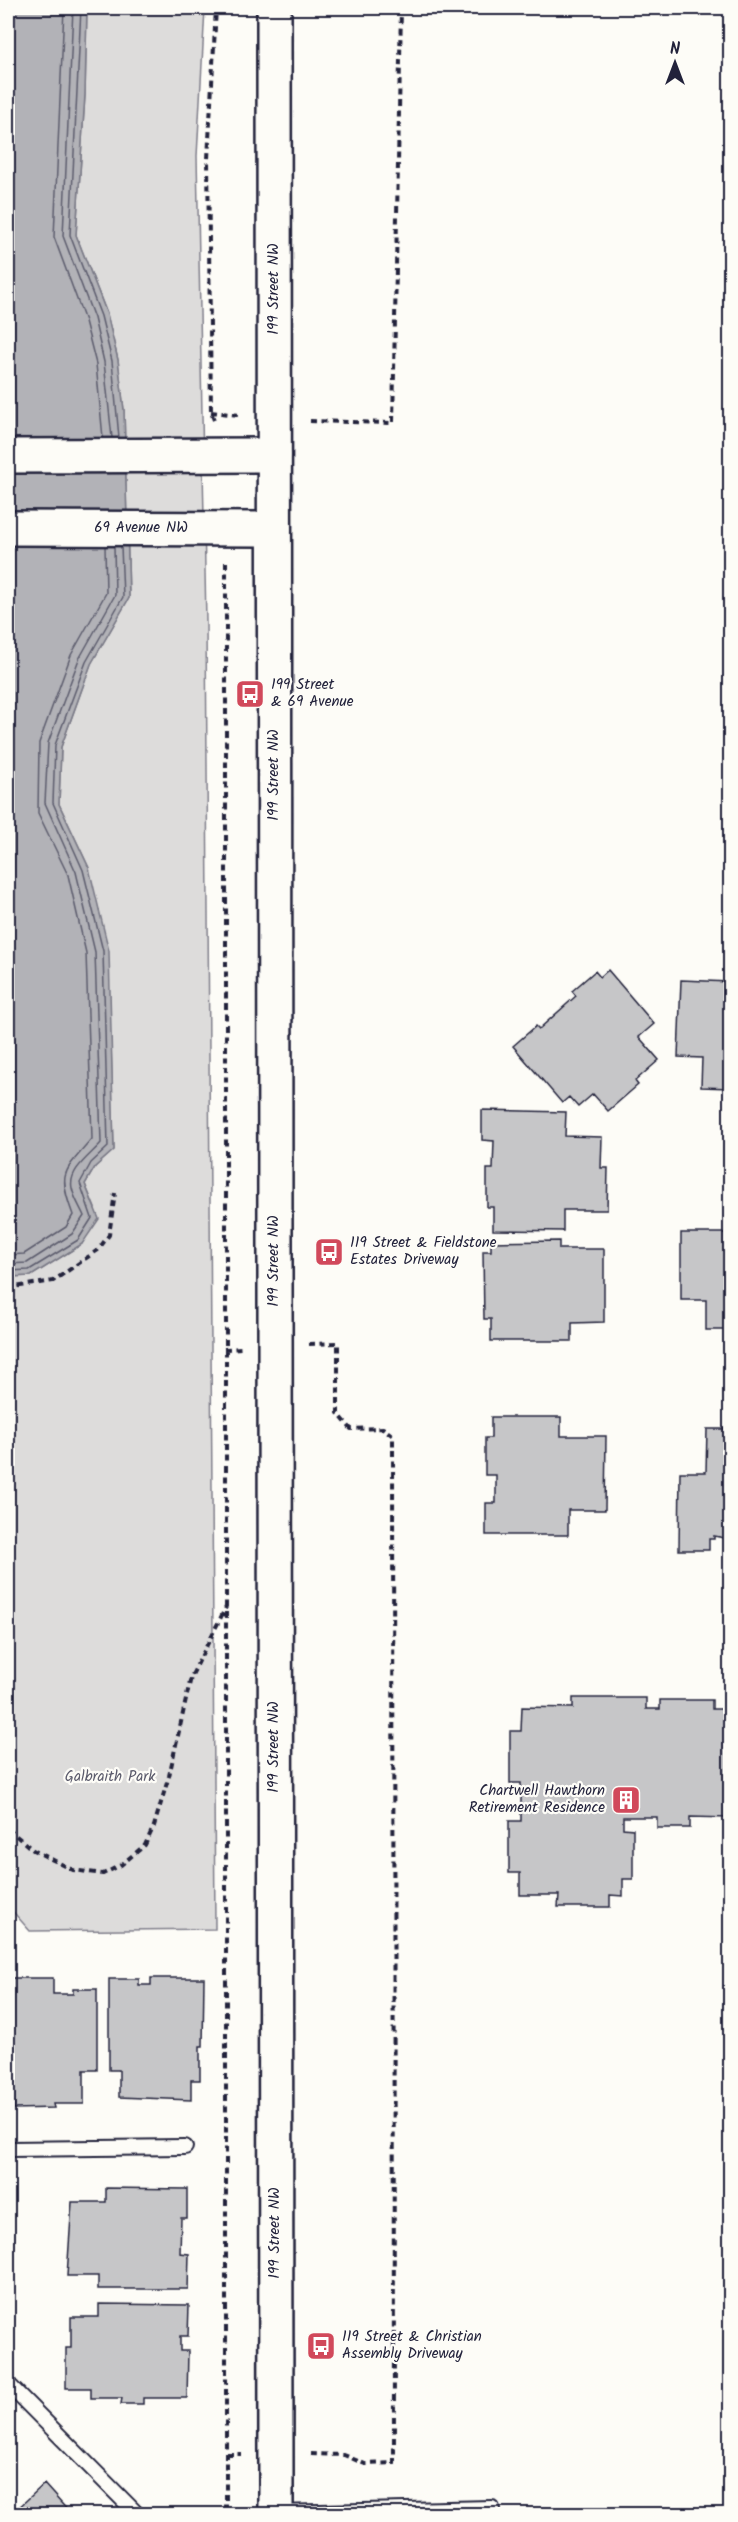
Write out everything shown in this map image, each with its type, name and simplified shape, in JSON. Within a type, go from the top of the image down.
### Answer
[{"type":"main road","name":"199 Street NW","points":[[274,8],[276,2514]]},
{"type":"main road","points":[[8,456],[274,455]]},
{"type":"main road","name":"69 Avenue NW","points":[[8,528],[274,529]]},
{"type":"lane","points":[[8,2149],[185,2147]]},
{"type":"lane","points":[[8,2384],[137,2514]]},
{"type":"lane","points":[[276,2514],[492,2508]]},
{"type":"path","points":[[216,8],[208,159],[210,412],[274,418],[393,423],[400,8]]},
{"type":"path","points":[[226,567],[224,2427],[226,2514]]},
{"type":"path","points":[[8,1288],[52,1281],[66,1274],[81,1259],[98,1250],[110,1235],[115,1193]]},
{"type":"path","points":[[226,2454],[344,2455],[365,2464],[394,2463],[393,1436],[383,1428],[351,1429],[338,1413]]},
{"type":"path","points":[[8,1829],[17,1839],[55,1863],[73,1870],[103,1874],[121,1865],[145,1845],[154,1826],[166,1786],[191,1677],[226,1605]]},
{"type":"green space","name":"Galbraith Park","points":[[87,8],[205,8],[197,156],[206,622],[215,1929],[30,1931],[8,1906],[8,1277],[31,1276],[82,1244],[95,1208],[85,1184],[95,1167],[114,1150],[111,1042],[89,868],[59,804],[61,747],[91,664],[129,598],[124,410],[118,360],[107,314],[76,235],[85,95]]},
{"type":"water","points":[[8,8],[87,8],[85,95],[76,235],[107,314],[118,360],[124,410],[129,598],[91,664],[61,747],[59,804],[89,868],[109,951],[114,1150],[95,1167],[85,1184],[99,1219],[82,1244],[31,1276],[8,1277]]},
{"type":"building","points":[[608,970],[654,1024],[639,1037],[659,1060],[635,1081],[638,1085],[608,1111],[593,1094],[578,1107],[569,1097],[562,1103],[513,1046],[536,1026],[539,1029],[576,996],[572,991],[595,971],[600,977]]},
{"type":"building","points":[[681,980],[730,982],[730,1088],[701,1087],[702,1058],[678,1057]]},
{"type":"building","points":[[482,1110],[566,1112],[565,1136],[602,1137],[601,1168],[608,1168],[607,1210],[563,1210],[563,1231],[493,1230],[493,1207],[487,1207],[487,1169],[493,1169],[494,1141],[482,1140]]},
{"type":"building","points":[[681,1233],[730,1233],[730,1330],[706,1330],[706,1300],[681,1300]]},
{"type":"building","points":[[559,1241],[559,1249],[604,1249],[604,1322],[572,1323],[572,1341],[491,1341],[491,1319],[484,1319],[483,1251],[491,1251],[491,1242]]},
{"type":"building","points":[[491,1417],[561,1417],[561,1436],[606,1436],[605,1510],[568,1510],[568,1535],[486,1535],[486,1503],[496,1503],[496,1475],[485,1475],[485,1438],[491,1438]]},
{"type":"building","points":[[707,1429],[730,1429],[730,1539],[714,1536],[714,1539],[709,1539],[709,1550],[679,1550],[680,1472],[706,1472]]},
{"type":"building","name":"Chartwell Hawthorn Retirement Residence","points":[[573,1698],[646,1698],[646,1709],[660,1709],[660,1700],[712,1700],[712,1709],[730,1709],[730,1818],[690,1817],[690,1828],[657,1828],[657,1817],[623,1817],[623,1828],[633,1829],[633,1879],[623,1879],[623,1896],[610,1895],[610,1907],[558,1907],[559,1895],[520,1895],[520,1873],[509,1873],[509,1821],[521,1821],[521,1783],[510,1783],[510,1731],[521,1731],[522,1707],[573,1708]]},
{"type":"building","points":[[8,1978],[53,1978],[53,1994],[73,1994],[73,1989],[97,1989],[97,2070],[84,2070],[84,2104],[53,2104],[54,2108],[14,2109],[13,2067],[8,2067]]},
{"type":"building","points":[[151,1978],[204,1978],[200,2080],[191,2080],[191,2100],[119,2097],[119,2070],[109,2070],[109,1979],[139,1979],[139,1985],[151,1985]]},
{"type":"building","points":[[106,2188],[187,2189],[187,2218],[181,2218],[180,2253],[189,2254],[188,2289],[98,2289],[98,2276],[67,2276],[72,2202],[106,2202]]},
{"type":"building","points":[[99,2304],[189,2305],[188,2336],[180,2336],[180,2351],[188,2351],[187,2398],[143,2398],[143,2404],[121,2404],[122,2398],[91,2398],[91,2388],[66,2388],[66,2348],[71,2348],[71,2317],[99,2317]]},
{"type":"building","points":[[44,2484],[71,2514],[8,2514],[8,2503],[15,2511]]},
{"type":"place","name":"199 Street & 69 Avenue","points":[[250,694]]},
{"type":"place","name":"119 Street & Fieldstone Estates Driveway","points":[[329,1252]]},
{"type":"place","name":"Chartwell Hawthorn Retirement Residence","points":[[626,1800]]},
{"type":"place","name":"119 Street & Christian Assembly Driveway","points":[[321,2346]]}]
